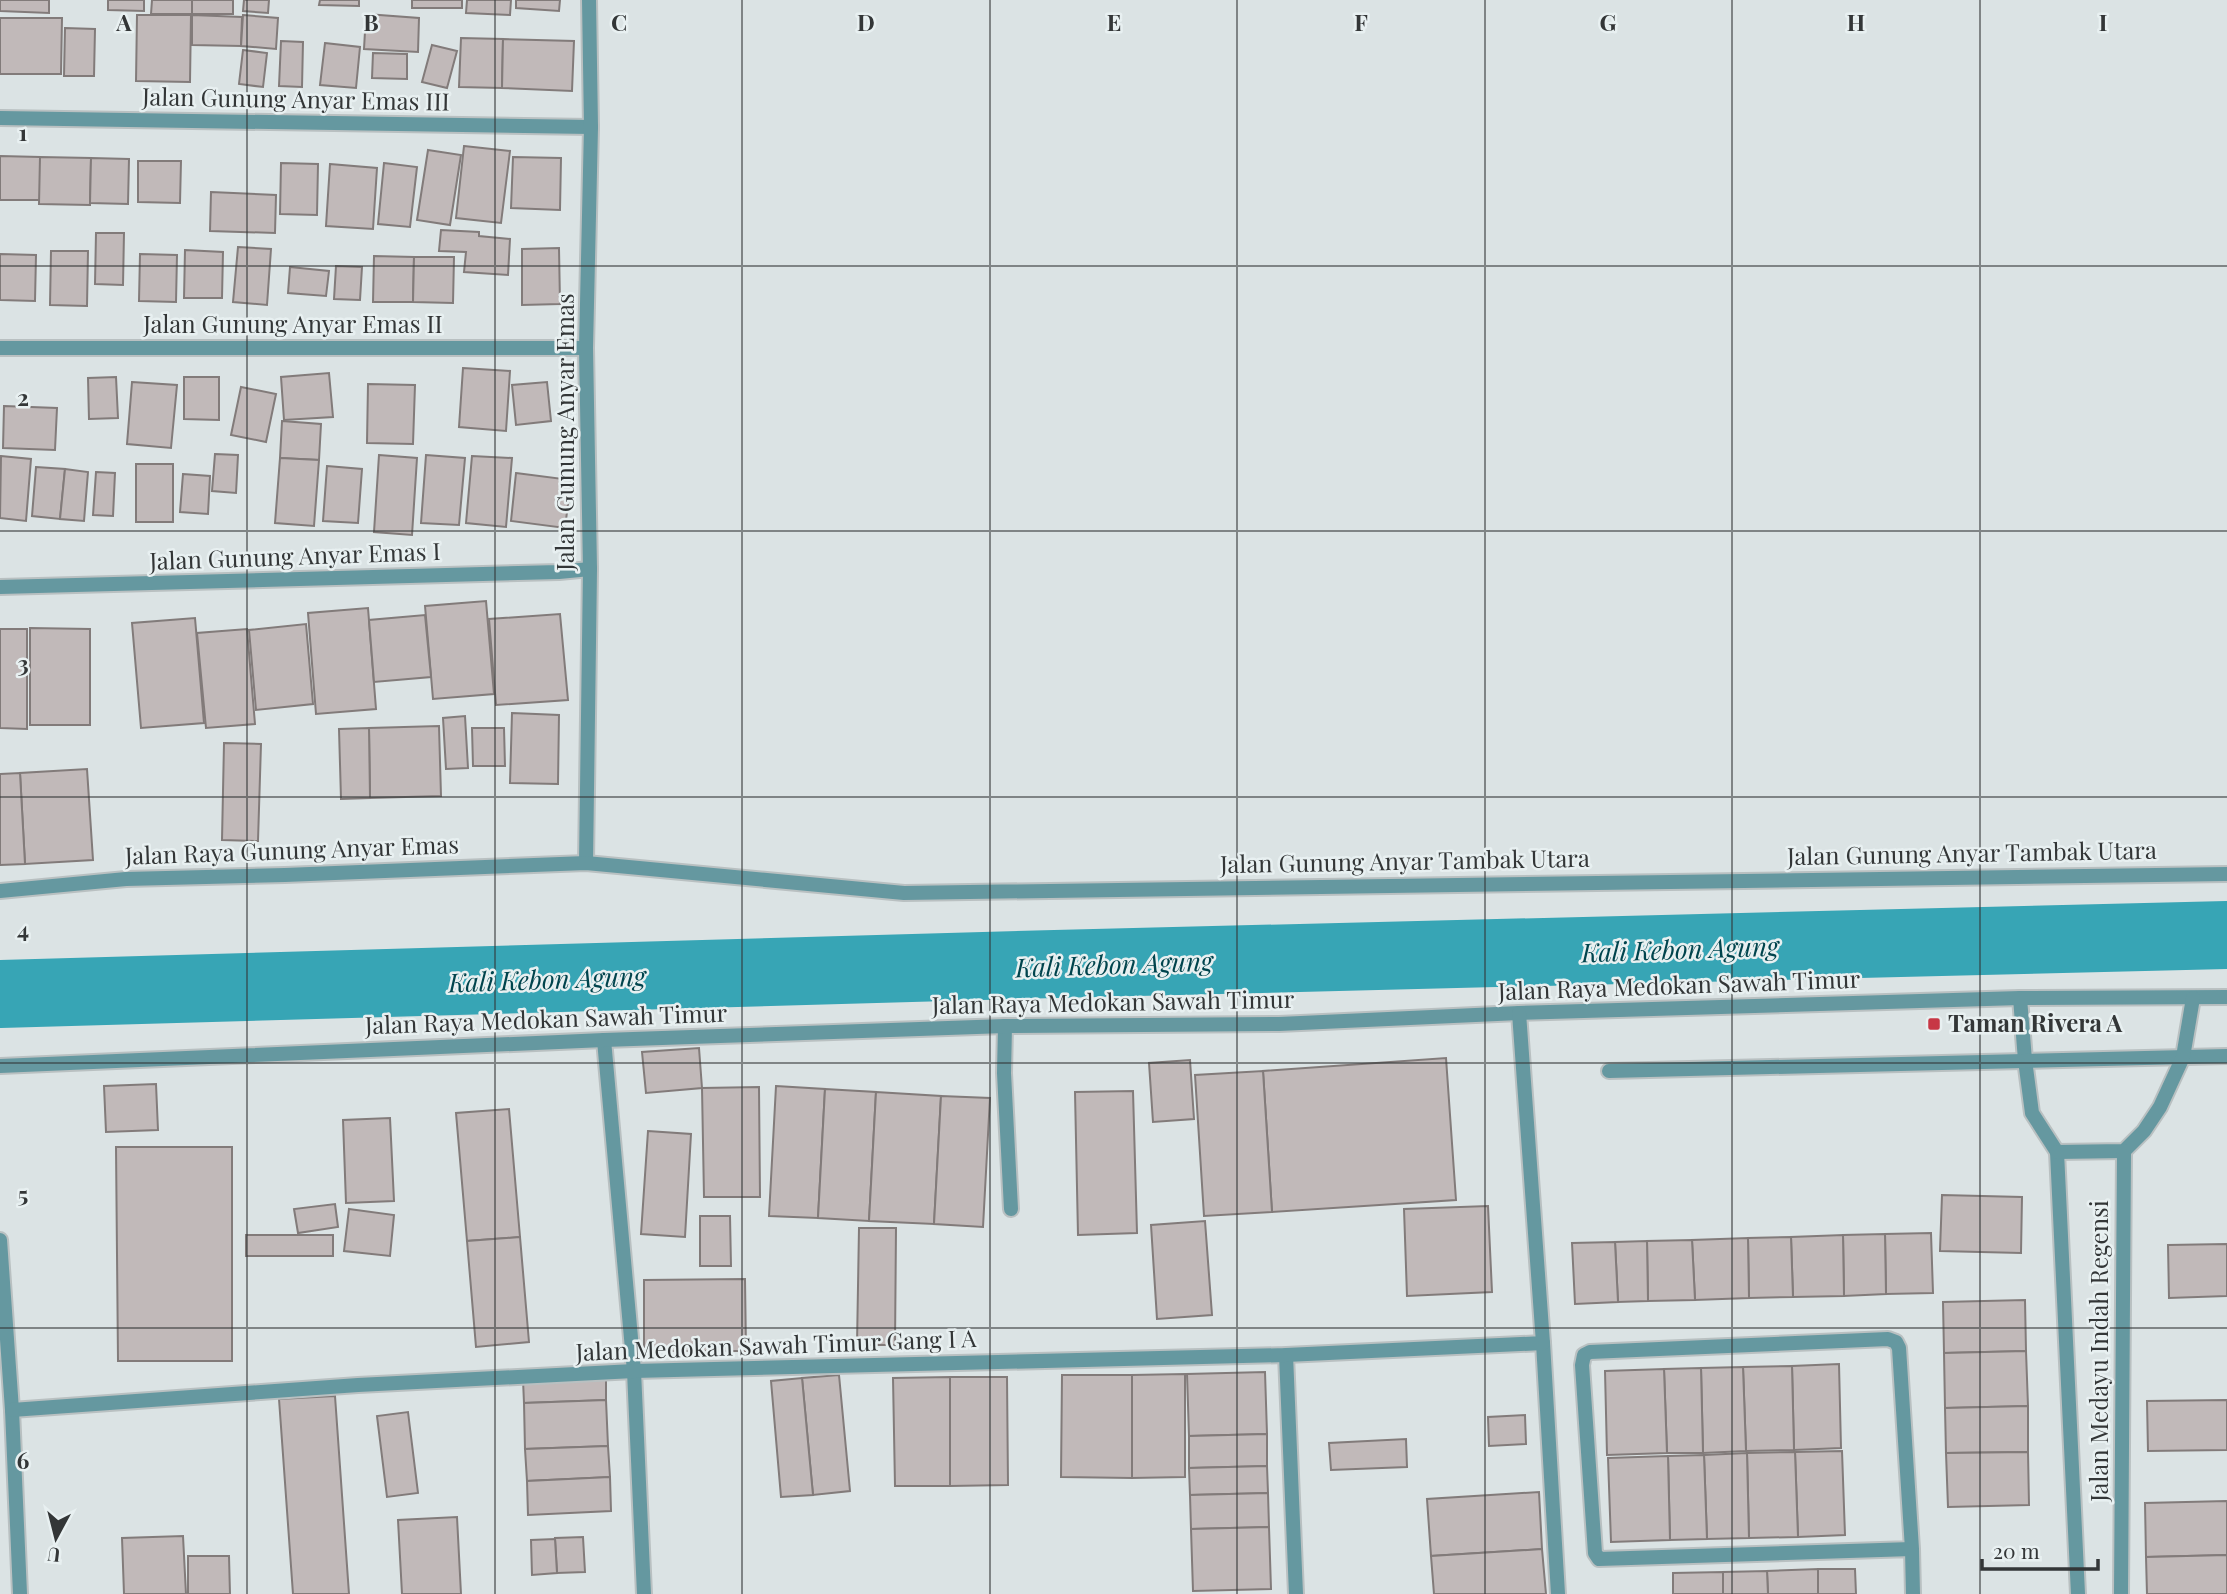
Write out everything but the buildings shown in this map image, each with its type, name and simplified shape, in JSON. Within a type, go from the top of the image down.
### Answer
[{"type":"street","name":"Jalan Gunung Anyar Emas","points":[[586,863],[590,569],[586,348],[591,127],[589,0]]},
{"type":"street","name":"Jalan Gunung Anyar Emas III","points":[[0,118],[591,127]]},
{"type":"street","name":"Jalan Gunung Anyar Emas II","points":[[0,348],[586,348]]},
{"type":"street","name":"Jalan Gunung Anyar Emas I","points":[[0,587],[590,569]]},
{"type":"street","name":"Jalan Gunung Anyar Tambak Utara","points":[[586,863],[904,893],[2227,874]]},
{"type":"street","name":"Jalan Raya Gunung Anyar Emas","points":[[0,891],[126,878],[285,875],[586,863]]},
{"type":"street","name":"Jalan Raya Medokan Sawah Timur","points":[[0,1066],[1005,1026],[1279,1024],[2020,998],[2227,997]]},
{"type":"street","name":"Jalan Medayu Indah Regensi","points":[[2020,998],[2032,1112],[2057,1152],[2078,1594]]},
{"type":"street","points":[[2057,1152],[2124,1151],[2144,1131],[2160,1107],[2183,1057],[2193,998]]},
{"type":"street","points":[[1519,1017],[1558,1594]]},
{"type":"street","points":[[1005,1026],[1004,1073],[1010,1209]]},
{"type":"street","points":[[604,1040],[634,1371],[644,1594]]},
{"type":"street","points":[[1609,1071],[2227,1056]]},
{"type":"street","name":"Jalan Medayu Indah Regensi","points":[[2121,1594],[2124,1151]]},
{"type":"street","points":[[0,1240],[12,1410],[20,1594]]},
{"type":"street","points":[[1912,1549],[1599,1559],[1595,1553],[1582,1365],[1584,1355],[1590,1352],[1861,1340],[1888,1339],[1896,1342],[1899,1348],[1912,1549],[1913,1594]]},
{"type":"street","name":"Jalan Medokan Sawah Timur Gang I A","points":[[12,1410],[344,1386],[634,1371],[1286,1355],[1543,1343]]},
{"type":"street","points":[[1286,1355],[1296,1594]]},
{"type":"waterway","name":"Kali Kebon Agung","points":[[0,994],[2227,935]]},
{"type":"place","name":"Taman Rivera A","points":[[1934,1024]]}]
